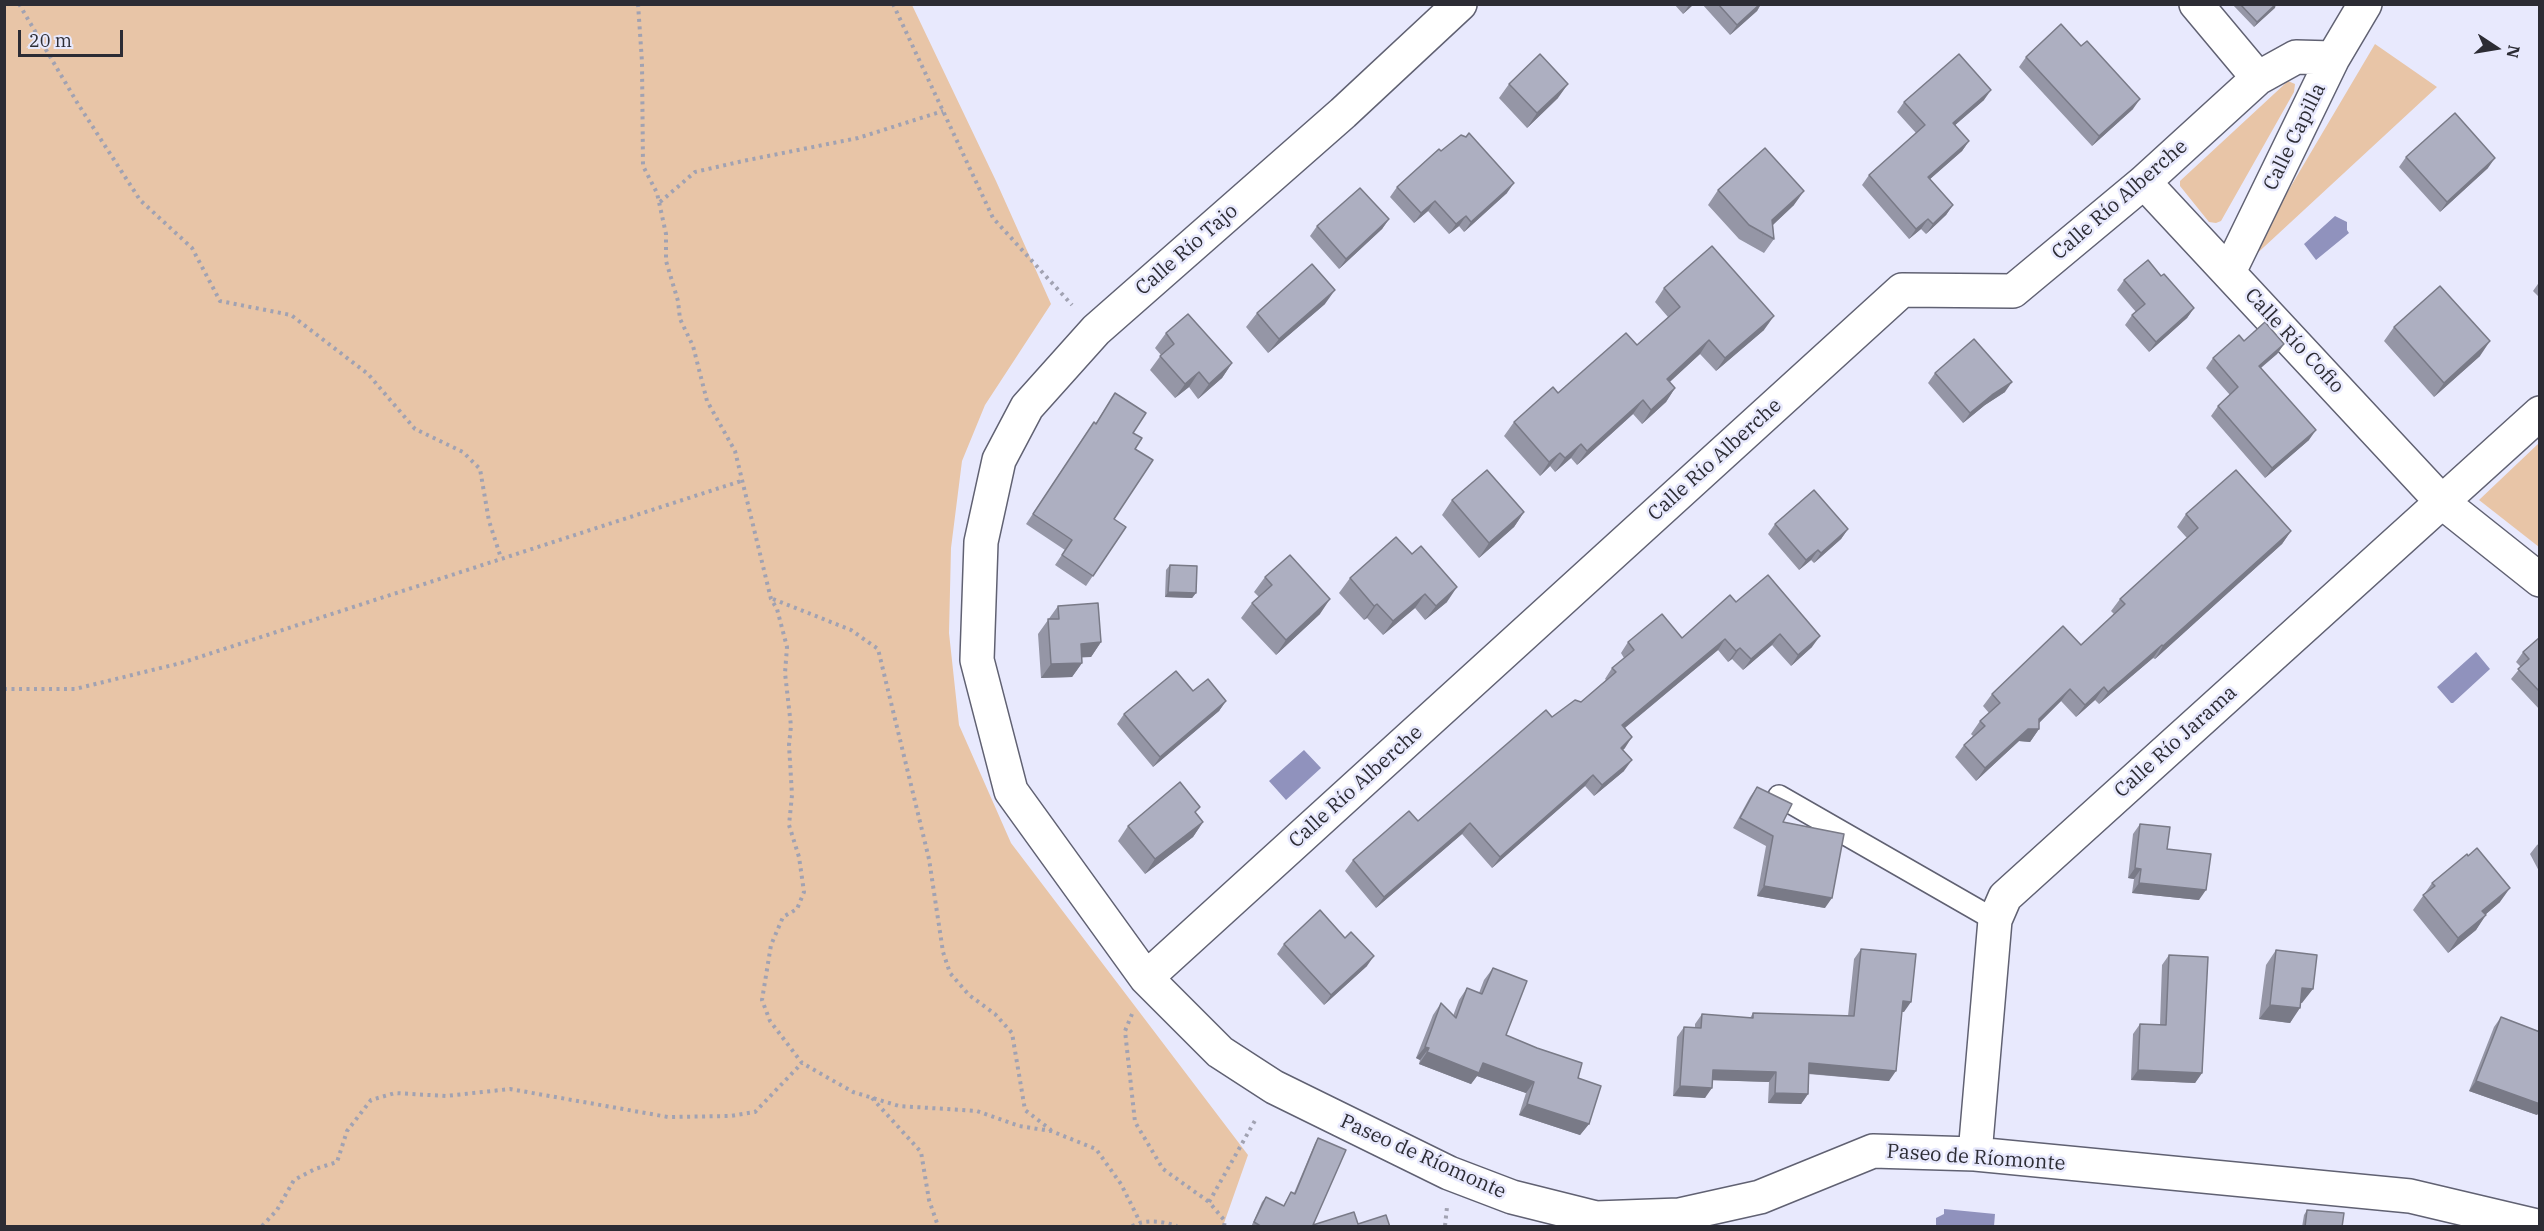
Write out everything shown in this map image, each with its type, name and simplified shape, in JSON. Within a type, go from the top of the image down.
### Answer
[{"type":"street","name":"Calle Río Tajo","points":[[981,542],[999,460],[1027,407],[1096,330],[1343,113],[1460,4]]},
{"type":"street","points":[[2196,4],[2258,78]]},
{"type":"street","name":"Calle Capilla","points":[[2229,272],[2333,57],[2365,4]]},
{"type":"street","name":"Calle Río Alberche","points":[[1146,978],[1902,290],[2013,291],[2144,182],[2258,78],[2296,57],[2333,57]]},
{"type":"street","name":"Calle Río Cofio","points":[[2144,182],[2442,502],[2540,579]]},
{"type":"street","name":"Calle Río Jarama","points":[[1975,1154],[1995,920],[2005,897],[2540,413]]},
{"type":"street","name":"Paseo de Ríomonte","points":[[981,542],[977,660],[1011,791],[1146,978],[1220,1052],[1274,1087],[1449,1173],[1512,1197],[1596,1218],[1679,1215],[1760,1197],[1873,1151],[1975,1154],[2410,1196],[2537,1227]]},
{"type":"lane","points":[[1779,796],[1995,920]]},
{"type":"path","points":[[19,4],[78,104],[140,200],[192,248],[220,301],[291,315],[368,374],[415,429],[463,452],[480,469],[489,521],[501,558]]},
{"type":"path","points":[[638,4],[642,62],[644,166],[657,193],[666,234],[666,261],[678,301],[680,319],[693,346],[707,401],[735,451],[767,574],[771,599],[777,609],[787,646],[785,673],[791,726],[789,745],[792,795],[789,825],[799,857],[804,892],[797,909],[783,917],[771,945],[762,1000],[770,1021],[802,1063],[854,1092],[899,1106],[977,1111],[1019,1126],[1051,1131],[1096,1149],[1121,1184],[1140,1222]]},
{"type":"path","points":[[893,4],[993,218],[1096,330]]},
{"type":"path","points":[[659,203],[695,172],[743,160],[858,138],[943,111]]},
{"type":"path","points":[[4,689],[75,689],[181,663],[741,481]]},
{"type":"path","points":[[771,599],[851,630],[878,649],[929,859],[944,952],[950,973],[969,995],[995,1014],[1012,1033],[1025,1110],[1051,1131]]},
{"type":"path","points":[[1146,978],[1125,1031],[1136,1122],[1163,1169],[1209,1202],[1225,1221],[1224,1227]]},
{"type":"path","points":[[262,1227],[277,1210],[294,1180],[315,1169],[338,1162],[347,1131],[371,1100],[395,1093],[446,1096],[510,1089],[668,1117],[730,1116],[755,1112],[802,1063]]},
{"type":"path","points":[[1209,1202],[1274,1087]]},
{"type":"path","points":[[872,1098],[921,1152],[929,1200],[938,1227]]},
{"type":"path","points":[[1132,1227],[1140,1222],[1163,1222],[1177,1227]]},
{"type":"shaded area","points":[[5,4],[912,5],[996,181],[1051,304],[985,405],[962,461],[951,548],[949,633],[959,725],[1011,843],[1248,1155],[1223,1226],[5,1226]]},
{"type":"shaded area","points":[[2375,44],[2437,87],[2251,259],[2252,252]]},
{"type":"shaded area","points":[[2288,81],[2295,84],[2294,92],[2221,221],[2209,222],[2180,186],[2180,181]]},
{"type":"shaded area","points":[[2539,443],[2539,547],[2479,500]]},
{"type":"water","points":[[2335,216],[2347,222],[2349,233],[2316,260],[2304,244]]},
{"type":"water","points":[[2476,652],[2490,669],[2451,703],[2437,687]]},
{"type":"water","points":[[1304,750],[1321,768],[1286,800],[1269,781]]},
{"type":"water","points":[[1944,1209],[1995,1214],[1994,1226],[1936,1226],[1936,1218],[1944,1214]]},
{"type":"building","points":[[1718,4],[1760,4],[1737,25]]},
{"type":"building","points":[[2240,4],[2276,4],[2257,22]]},
{"type":"building","points":[[2061,24],[2081,46],[2087,41],[2140,99],[2099,136],[2026,57]]},
{"type":"building","points":[[1540,54],[1568,84],[1537,113],[1509,84]]},
{"type":"building","points":[[1959,54],[1991,90],[1953,123],[1969,141],[1928,177],[1953,205],[1933,224],[1928,219],[1916,229],[1869,175],[1925,125],[1904,102]]},
{"type":"building","points":[[2455,113],[2495,158],[2447,202],[2406,157]]},
{"type":"building","points":[[1469,133],[1514,183],[1471,222],[1466,216],[1456,224],[1435,201],[1421,213],[1397,187],[1439,149],[1441,151],[1461,135],[1466,137]]},
{"type":"building","points":[[1765,148],[1804,191],[1772,220],[1774,239],[1749,225],[1718,190]]},
{"type":"building","points":[[1360,188],[1389,219],[1346,259],[1317,226]]},
{"type":"building","points":[[1712,246],[1774,316],[1725,358],[1709,340],[1667,379],[1675,388],[1651,410],[1643,400],[1587,451],[1581,444],[1565,458],[1560,453],[1549,462],[1514,422],[1553,387],[1558,393],[1626,333],[1637,345],[1680,307],[1664,288]]},
{"type":"building","points":[[2148,260],[2161,276],[2164,274],[2194,308],[2156,342],[2132,315],[2145,304],[2124,280]]},
{"type":"building","points":[[1312,264],[1335,290],[1279,339],[1257,313]]},
{"type":"building","points":[[2440,286],[2490,341],[2444,383],[2394,327]]},
{"type":"building","points":[[1188,314],[1232,363],[1209,384],[1199,372],[1185,384],[1160,356],[1174,344],[1166,333]]},
{"type":"building","points":[[2265,322],[2284,344],[2259,366],[2316,430],[2272,468],[2218,406],[2238,387],[2213,358],[2239,335],[2244,341]]},
{"type":"building","points":[[1974,339],[2012,382],[1970,413],[1935,373]]},
{"type":"building","points":[[1115,393],[1146,413],[1133,433],[1142,438],[1135,449],[1153,460],[1114,519],[1126,527],[1093,576],[1062,555],[1072,540],[1033,514]]},
{"type":"building","points":[[1487,470],[1524,512],[1489,543],[1452,500]]},
{"type":"building","points":[[2236,470],[2291,531],[2108,692],[2104,687],[2085,705],[2070,689],[2039,719],[2039,729],[2028,729],[1985,768],[1964,745],[1985,726],[1980,721],[2000,703],[1992,694],[2063,626],[2081,645],[2125,604],[2120,599],[2198,528],[2186,514]]},
{"type":"building","points":[[1814,490],[1848,529],[1821,553],[1818,550],[1806,560],[1775,524]]},
{"type":"building","points":[[1396,537],[1412,554],[1421,546],[1457,587],[1436,606],[1425,594],[1393,621],[1377,604],[1374,606],[1350,578]]},
{"type":"building","points":[[1290,555],[1330,599],[1286,640],[1252,603],[1272,585],[1265,577]]},
{"type":"building","points":[[1170,565],[1197,566],[1196,593],[1168,592]]},
{"type":"building","points":[[1768,575],[1820,636],[1798,655],[1780,634],[1751,659],[1740,648],[1736,651],[1725,639],[1622,725],[1632,737],[1621,748],[1632,760],[1602,785],[1593,775],[1500,857],[1470,823],[1384,897],[1353,860],[1409,811],[1418,821],[1546,710],[1552,717],[1575,700],[1581,702],[1616,672],[1612,668],[1634,650],[1628,642],[1662,614],[1682,638],[1730,595],[1736,602]]},
{"type":"building","points":[[1098,603],[1101,642],[1081,644],[1082,663],[1051,664],[1048,619],[1059,619],[1058,606]]},
{"type":"building","points":[[2540,637],[2540,692],[2518,669],[2529,659],[2523,652]]},
{"type":"building","points":[[1176,671],[1193,691],[1208,679],[1226,701],[1160,757],[1124,714]]},
{"type":"building","points":[[1180,782],[1200,807],[1195,812],[1203,822],[1155,859],[1128,826]]},
{"type":"building","points":[[1757,787],[1792,804],[1783,822],[1844,834],[1832,898],[1764,886],[1773,836],[1740,818]]},
{"type":"building","points":[[2140,824],[2170,827],[2167,849],[2211,854],[2206,890],[2139,883],[2141,869],[2135,868]]},
{"type":"building","points":[[2477,848],[2510,888],[2482,911],[2486,915],[2458,938],[2423,895],[2435,886],[2432,883]]},
{"type":"building","points":[[1320,910],[1345,938],[1351,932],[1374,956],[1331,995],[1284,944]]},
{"type":"building","points":[[1861,949],[1916,954],[1911,1002],[1903,1001],[1896,1071],[1809,1063],[1808,1094],[1775,1093],[1776,1072],[1713,1070],[1712,1088],[1680,1086],[1684,1027],[1701,1028],[1702,1014],[1753,1018],[1753,1013],[1854,1016]]},
{"type":"building","points":[[2276,950],[2317,955],[2313,989],[2302,988],[2300,1008],[2270,1005]]},
{"type":"building","points":[[2169,955],[2208,957],[2202,1073],[2138,1070],[2140,1024],[2166,1025]]},
{"type":"building","points":[[1493,968],[1527,981],[1506,1035],[1582,1063],[1578,1078],[1601,1086],[1589,1124],[1527,1104],[1534,1082],[1483,1063],[1479,1073],[1427,1052],[1429,1048],[1425,1047],[1441,1003],[1456,1018],[1467,988],[1482,994]]},
{"type":"building","points":[[2501,1017],[2540,1032],[2540,1104],[2476,1081]]},
{"type":"building","points":[[1318,1138],[1346,1150],[1313,1225],[1354,1212],[1358,1224],[1386,1215],[1390,1227],[1262,1227],[1254,1222],[1266,1197],[1284,1206],[1291,1192],[1295,1194]]},
{"type":"building","points":[[2307,1210],[2344,1213],[2342,1227],[2305,1227]]}]
